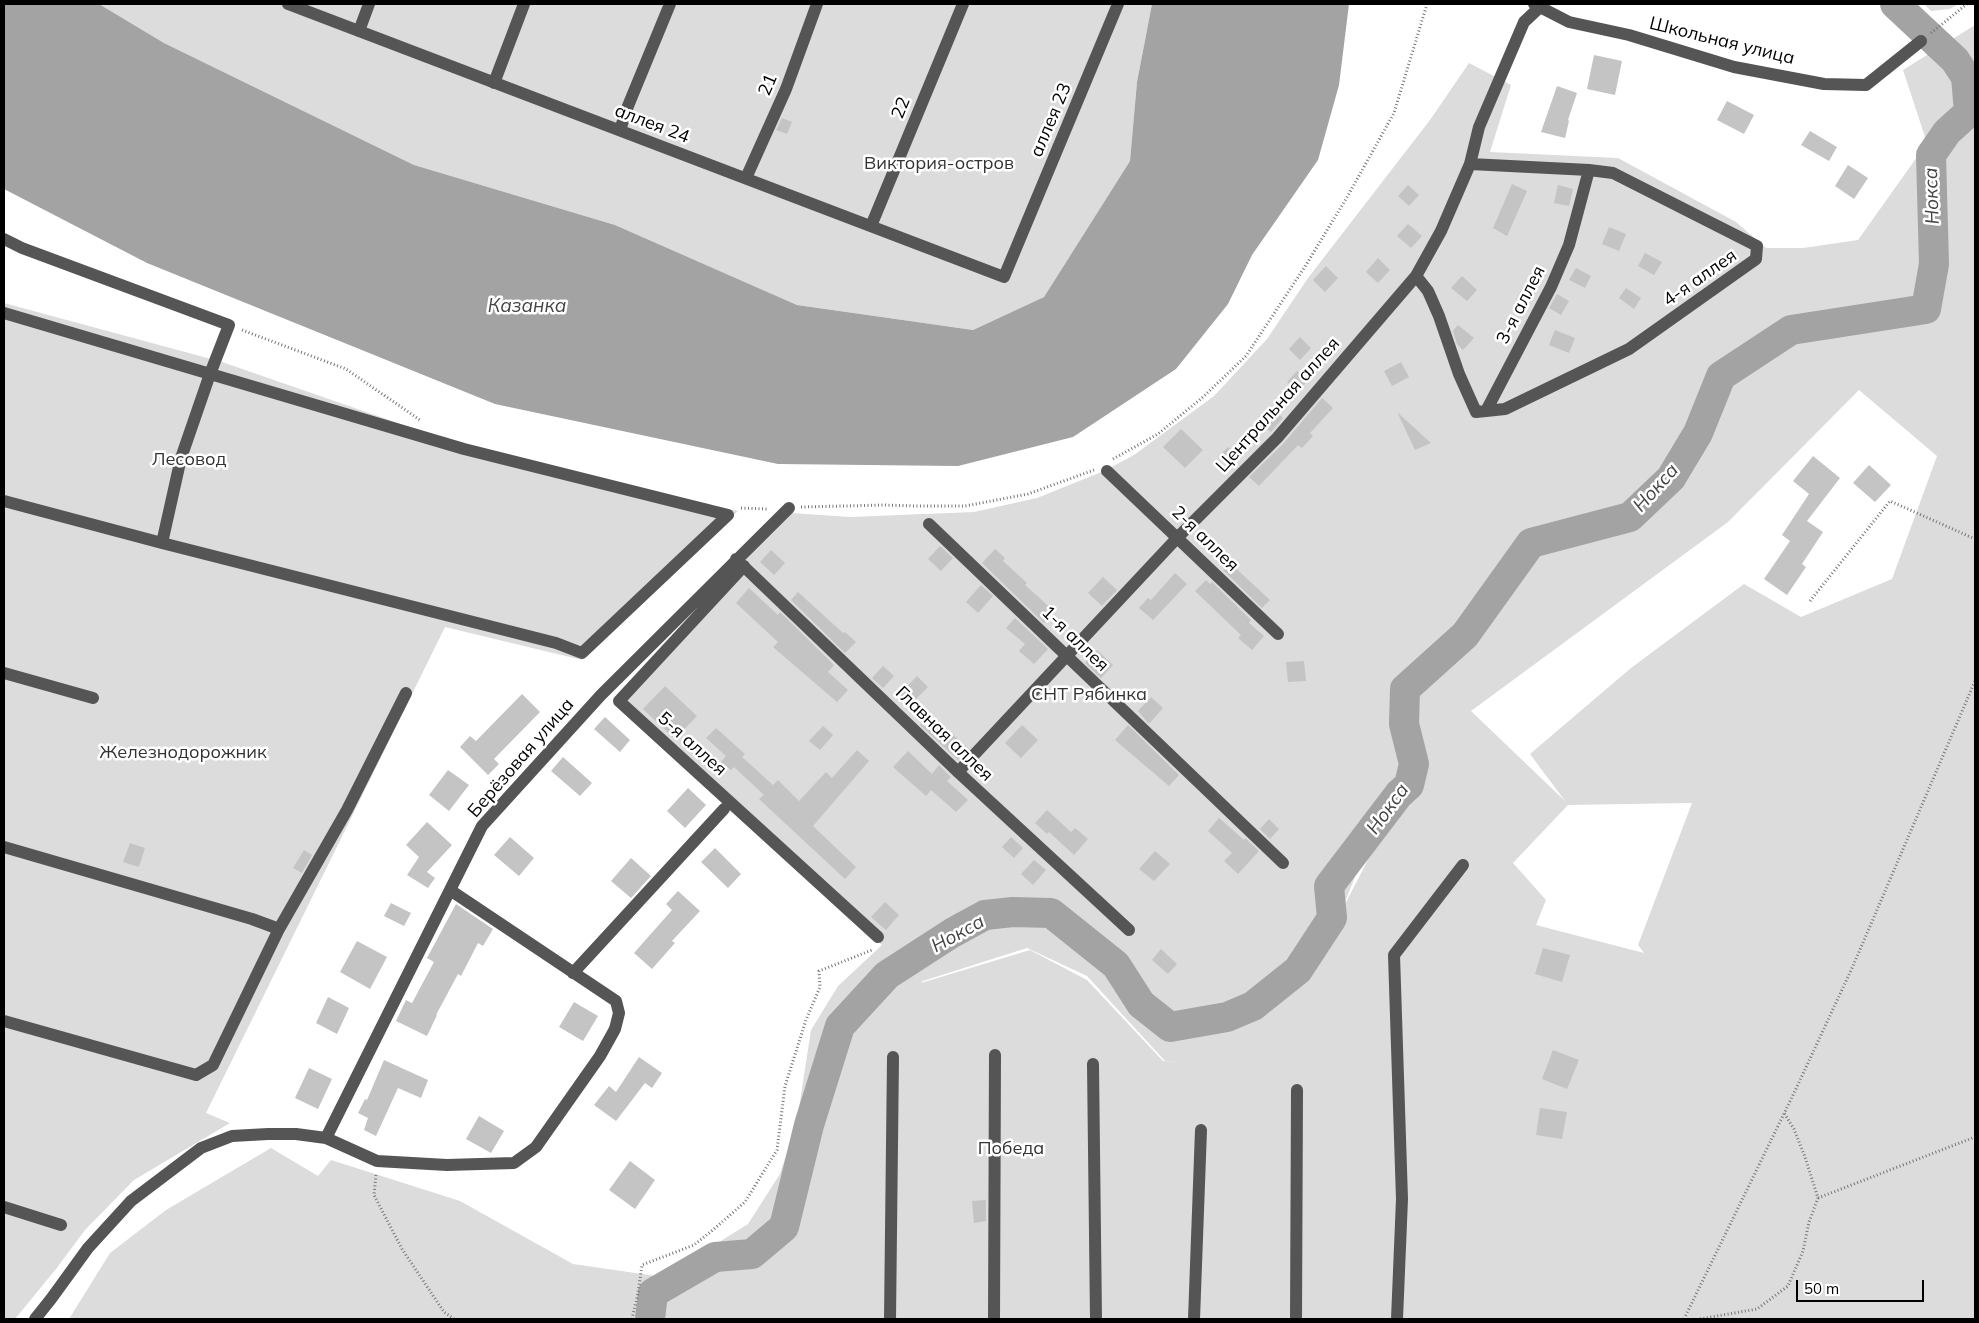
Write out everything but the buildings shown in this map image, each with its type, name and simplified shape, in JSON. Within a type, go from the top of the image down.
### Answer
[{"type":"street","name":"аллея 24","points":[[288,4],[1004,277]]},
{"type":"street","points":[[360,31],[369,4]]},
{"type":"street","points":[[494,82],[524,4]]},
{"type":"street","points":[[620,130],[670,4]]},
{"type":"street","name":"21","points":[[746,178],[786,89],[817,4]]},
{"type":"street","name":"22","points":[[871,226],[963,4]]},
{"type":"street","name":"аллея 23","points":[[1004,277],[1118,4]]},
{"type":"street","name":"Школьная улица","points":[[1537,6],[1569,22],[1629,35],[1734,66],[1824,84],[1866,85],[1921,41]]},
{"type":"street","name":"Центральная аллея","points":[[958,772],[1178,537],[1277,438],[1416,276],[1442,231],[1470,164],[1479,127],[1498,78],[1524,22],[1537,6]]},
{"type":"street","points":[[1470,164],[1588,170]]},
{"type":"street","name":"3-я аллея","points":[[1486,411],[1551,287],[1570,245],[1588,170]]},
{"type":"street","name":"4-я аллея","points":[[1486,411],[1505,409],[1629,349],[1756,259],[1757,246],[1614,173],[1588,170]]},
{"type":"street","points":[[4,238],[22,248],[230,325],[210,374],[181,458],[162,543]]},
{"type":"street","points":[[1416,276],[1428,291],[1458,374],[1476,412],[1486,411]]},
{"type":"street","points":[[4,313],[464,449],[728,515],[582,653],[546,641],[4,501]]},
{"type":"street","name":"2-я аллея","points":[[1104,467],[1278,634]]},
{"type":"street","name":"Берёзовая улица","points":[[326,1138],[482,826],[600,695],[740,563],[789,508]]},
{"type":"street","name":"1-я аллея","points":[[930,524],[1283,863]]},
{"type":"street","name":"Главная аллея","points":[[740,563],[958,772],[1129,930]]},
{"type":"street","name":"5-я аллея","points":[[740,563],[619,701],[877,943]]},
{"type":"street","points":[[4,673],[92,698]]},
{"type":"street","points":[[4,1021],[196,1075],[213,1065],[279,929],[347,810],[406,692]]},
{"type":"street","points":[[573,973],[724,808]]},
{"type":"street","points":[[4,847],[252,919],[279,929]]},
{"type":"street","points":[[1397,1319],[1402,1199],[1394,955],[1463,865]]},
{"type":"street","points":[[35,1319],[88,1248],[131,1202],[202,1148],[232,1136],[296,1134],[326,1138],[377,1161],[447,1165],[514,1163],[536,1147],[600,1056],[616,1029],[619,1013],[616,1001],[450,890]]},
{"type":"street","points":[[994,1319],[995,1055]]},
{"type":"street","points":[[890,1319],[893,1057]]},
{"type":"street","points":[[1093,1064],[1096,1319]]},
{"type":"street","points":[[1296,1319],[1297,1090]]},
{"type":"street","points":[[1194,1319],[1201,1130]]},
{"type":"street","points":[[4,1206],[61,1225]]},
{"type":"path","points":[[737,507],[746,510],[884,504],[965,506],[1028,494],[1104,467],[1158,434],[1203,397],[1246,356],[1306,266],[1394,113],[1427,4]]},
{"type":"path","points":[[1945,21],[1967,4]]},
{"type":"path","points":[[230,325],[346,369],[423,422]]},
{"type":"path","points":[[1810,601],[1890,502],[1975,540]]},
{"type":"path","points":[[1684,1319],[1784,1113],[1852,966],[1975,682]]},
{"type":"path","points":[[632,1319],[642,1265],[694,1245],[714,1229],[745,1202],[778,1150],[785,1086],[806,1020],[820,987],[819,972],[877,943]]},
{"type":"path","points":[[1700,1319],[1757,1309],[1788,1286],[1803,1251],[1809,1222],[1818,1198],[1794,1129],[1784,1113]]},
{"type":"path","points":[[1818,1198],[1975,1137]]},
{"type":"path","points":[[377,1161],[374,1195],[402,1249],[444,1312],[454,1319]]},
{"type":"green space","name":"Виктория-остров","points":[[99,4],[1152,4],[1137,82],[1130,161],[1044,297],[973,330],[797,305],[615,225],[414,165],[164,43]]},
{"type":"green space","points":[[1924,4],[1958,4],[1950,9],[1931,11]]},
{"type":"green space","points":[[1975,25],[1975,1319],[69,1319],[110,1253],[166,1210],[271,1148],[318,1176],[331,1160],[460,1201],[573,1264],[663,1277],[748,1224],[780,1174],[797,1121],[811,1030],[838,986],[882,945],[614,703],[741,563],[791,513],[850,517],[974,512],[1037,498],[1104,471],[1134,455],[1214,396],[1267,339],[1308,278],[1430,120],[1469,63],[1511,85],[1490,152],[1618,158],[1736,222],[1766,248],[1803,248],[1858,240],[1927,143],[1903,70]],"holes":[[[1859,390],[1937,456],[1892,579],[1801,617],[1744,584],[1631,668],[1530,754],[1565,801],[1471,711],[1728,522]],[[1426,770],[1374,848],[1341,912],[1366,849]],[[1692,803],[1638,945],[1644,953],[1536,925],[1546,900],[1513,863],[1568,805]],[[1027,948],[1087,976],[1165,1061],[1183,1064],[1163,1061],[1087,980],[1030,950],[921,983]]]},
{"type":"green space","name":"Железнодорожник","points":[[4,303],[222,362],[473,449],[738,511],[582,660],[445,627],[206,1113],[230,1123],[134,1180],[85,1230],[15,1319],[4,1319]]},
{"type":"water","name":"Казанка","points":[[4,4],[99,4],[164,43],[414,165],[615,225],[797,305],[973,330],[1044,297],[1130,161],[1137,82],[1152,4],[1349,4],[1339,85],[1318,160],[1252,255],[1228,304],[1176,369],[1073,437],[958,466],[778,464],[495,404],[147,263],[4,189]]},
{"type":"waterway","name":"Нокса","points":[[650,1319],[653,1293],[715,1257],[752,1254],[784,1227],[809,1125],[840,1026],[887,975],[952,933],[985,915],[1013,912],[1051,913],[1116,965],[1141,1004],[1170,1027],[1227,1017],[1253,1006],[1298,970],[1332,918],[1329,886],[1399,794],[1409,785],[1414,764],[1404,724],[1405,689],[1465,635],[1531,543],[1630,517],[1671,478],[1698,433],[1721,376],[1791,330],[1926,309],[1934,264],[1931,155],[1947,132],[1969,112],[1966,77],[1955,60],[1895,4]]},
{"type":"park label","name":"Лесовод","points":[[189,460]]},
{"type":"park label","name":"СНТ Рябинка","points":[[1089,695]]},
{"type":"park label","name":"Победа","points":[[1011,1149]]}]
